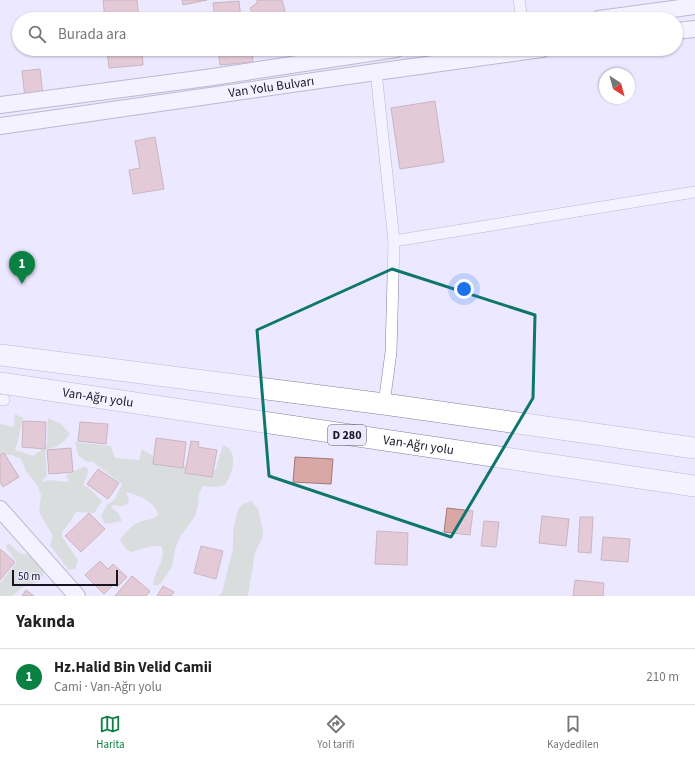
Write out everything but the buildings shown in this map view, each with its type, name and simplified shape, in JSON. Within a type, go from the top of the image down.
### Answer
[{"type":"highway","points":[[0,355],[384,404],[695,448]]},
{"type":"highway","name":"Van-Ağrı yolu","points":[[1,394],[695,486]]},
{"type":"main road","points":[[651,12],[695,6]]},
{"type":"main road","points":[[683,30],[695,29]]},
{"type":"main road","points":[[0,105],[206,78],[350,56]]},
{"type":"main road","name":"Van Yolu Bulvarı","points":[[0,126],[491,56]]},
{"type":"main road","points":[[0,509],[77,596]]},
{"type":"street","points":[[519,0],[521,12]]},
{"type":"street","points":[[376,72],[394,241],[391,352],[384,404]]},
{"type":"street","points":[[394,241],[695,192]]},
{"type":"highlighted area","points":[[392,269],[535,315],[533,398],[451,537],[269,476],[257,330]]},
{"type":"green space","points":[[15,414],[23,418],[15,450],[33,456],[47,446],[48,418],[61,424],[70,434],[59,445],[45,450],[47,475],[42,482],[49,480],[69,482],[66,475],[85,466],[88,470],[83,485],[88,487],[102,501],[94,513],[76,512],[62,532],[62,537],[78,560],[75,569],[69,570],[50,545],[53,536],[39,512],[41,495],[38,486],[26,471],[21,459],[12,455],[0,454],[0,424],[14,427]]},
{"type":"green space","points":[[75,442],[111,446],[115,458],[139,460],[142,449],[163,462],[215,471],[223,445],[231,452],[233,464],[228,481],[225,485],[216,487],[203,486],[199,494],[195,516],[180,537],[175,549],[172,567],[158,585],[153,585],[162,560],[163,550],[161,546],[152,546],[131,552],[126,549],[120,540],[127,531],[136,524],[156,517],[158,515],[156,510],[150,502],[145,499],[126,492],[129,499],[128,503],[123,506],[111,505],[112,508],[118,513],[122,521],[105,524],[101,516],[107,505],[115,499],[122,484],[93,462],[86,461],[78,455]]},
{"type":"green space","points":[[251,501],[258,509],[263,531],[262,538],[255,552],[248,596],[219,596],[222,592],[233,549],[233,531],[238,510],[243,504]]},
{"type":"green space","points":[[10,544],[20,553],[32,554],[44,573],[37,582],[26,585],[13,596],[0,596],[0,583],[17,562],[7,549],[6,545]]},
{"type":"place","name":"Hz.Halid Bin Velid Camii","points":[[22,284]]}]
